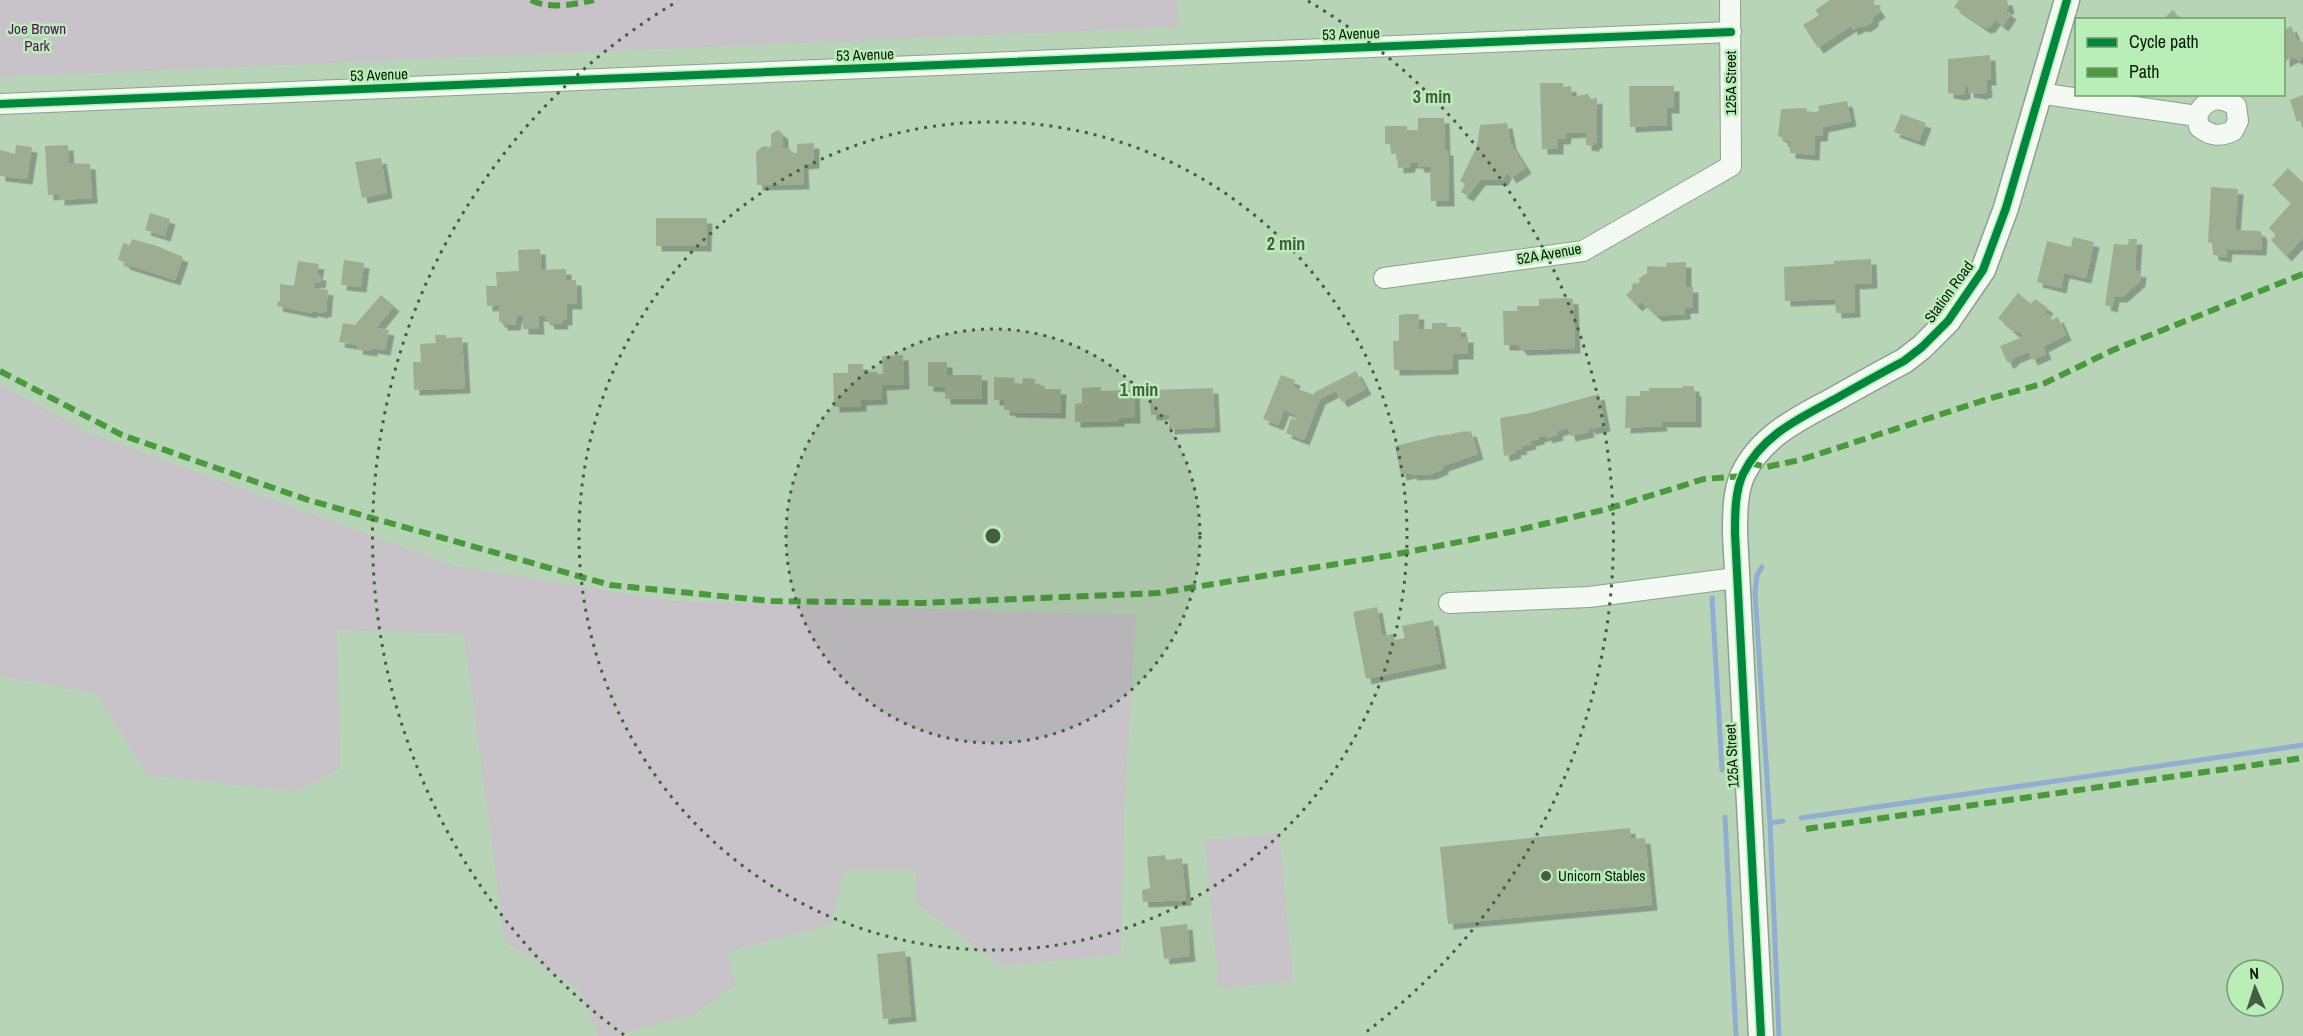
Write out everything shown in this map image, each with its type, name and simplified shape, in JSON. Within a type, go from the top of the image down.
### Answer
[{"type":"street","name":"125A Street","points":[[1731,0],[1731,166]]},
{"type":"street","name":"Station Road","points":[[1742,476],[1769,439],[1788,425],[1904,361],[1922,347],[1948,321],[1983,270],[2006,208],[2067,0]]},
{"type":"street","name":"53 Avenue","points":[[0,104],[1731,32]]},
{"type":"street","points":[[2038,93],[2197,116]]},
{"type":"street","name":"52A Avenue","points":[[1384,278],[1583,251],[1731,166]]},
{"type":"street","name":"125A Street","points":[[1742,476],[1735,509],[1736,579],[1761,1036]]},
{"type":"street","points":[[1449,603],[1589,597],[1736,579]]},
{"type":"green space","name":"Joe Brown Park","points":[[0,0],[1177,0],[1179,27],[0,77]]},
{"type":"green space","points":[[0,384],[89,433],[455,566],[673,601],[1136,615],[1124,814],[1121,954],[1002,966],[915,902],[916,869],[845,869],[830,925],[727,952],[735,985],[695,1014],[614,1036],[599,1036],[577,988],[505,942],[464,634],[337,630],[340,769],[297,791],[147,775],[97,694],[0,676]]},
{"type":"green space","points":[[1279,833],[1293,981],[1219,988],[1205,840]]},
{"type":"building","points":[[1830,0],[1876,0],[1873,2],[1880,12],[1865,27],[1860,26],[1853,30],[1851,26],[1818,48],[1803,25],[1819,15],[1815,10]]},
{"type":"building","points":[[1959,0],[2007,0],[2009,8],[2005,10],[2011,14],[2003,26],[1995,20],[1990,27],[1985,28],[1954,7]]},
{"type":"building","points":[[2173,10],[2179,18],[2164,18]]},
{"type":"building","points":[[2291,26],[2297,40],[2303,42],[2300,61],[2293,57],[2285,61],[2285,29]]},
{"type":"building","points":[[1990,55],[1991,80],[1986,80],[1987,92],[1981,94],[1968,92],[1968,87],[1965,87],[1965,93],[1960,95],[1948,93],[1948,59]]},
{"type":"building","points":[[1540,83],[1563,83],[1563,87],[1571,86],[1572,97],[1588,94],[1591,99],[1597,98],[1597,143],[1594,143],[1594,146],[1586,145],[1586,132],[1566,133],[1565,139],[1558,139],[1558,149],[1542,149]]},
{"type":"building","points":[[1629,86],[1674,86],[1674,108],[1666,108],[1667,125],[1630,127]]},
{"type":"building","points":[[2303,95],[2303,125],[2301,120],[2297,122],[2290,100]]},
{"type":"building","points":[[1847,101],[1851,121],[1823,127],[1822,136],[1815,136],[1814,155],[1790,153],[1790,141],[1782,141],[1783,138],[1778,136],[1781,109],[1807,108],[1806,111],[1815,112],[1819,111],[1818,106]]},
{"type":"building","points":[[1901,114],[1926,123],[1919,141],[1894,132]]},
{"type":"building","points":[[1418,118],[1444,118],[1445,150],[1448,150],[1449,201],[1431,201],[1430,167],[1419,167],[1418,163],[1410,163],[1410,167],[1398,168],[1397,154],[1391,154],[1391,144],[1385,144],[1385,126],[1407,126],[1407,130],[1418,130]]},
{"type":"building","points":[[1507,123],[1511,144],[1526,168],[1511,178],[1507,172],[1503,180],[1480,180],[1468,196],[1461,192],[1465,184],[1460,181],[1477,146],[1480,125]]},
{"type":"building","points":[[778,130],[783,134],[783,149],[788,148],[794,153],[797,153],[797,144],[814,143],[814,163],[803,164],[804,184],[757,185],[756,152],[763,146],[771,147],[771,134]]},
{"type":"building","points":[[16,145],[32,147],[27,179],[0,176],[0,150],[15,154]]},
{"type":"building","points":[[68,145],[69,163],[90,164],[92,198],[59,200],[59,194],[48,195],[45,146]]},
{"type":"building","points":[[381,158],[387,193],[362,198],[355,162]]},
{"type":"building","points":[[2288,168],[2303,183],[2303,238],[2286,256],[2271,240],[2276,235],[2269,228],[2291,203],[2272,185]]},
{"type":"building","points":[[2211,187],[2238,189],[2235,230],[2260,231],[2261,250],[2227,249],[2226,257],[2213,255],[2212,243],[2208,242]]},
{"type":"building","points":[[150,213],[170,219],[165,236],[145,230]]},
{"type":"building","points":[[656,218],[707,218],[706,246],[656,246]]},
{"type":"building","points":[[2073,237],[2094,242],[2086,278],[2064,273],[2061,288],[2037,282],[2047,241],[2071,247]]},
{"type":"building","points":[[132,239],[183,257],[175,280],[118,260],[123,243],[130,245]]},
{"type":"building","points":[[2129,239],[2137,239],[2135,271],[2141,272],[2140,281],[2122,297],[2114,297],[2112,307],[2105,305],[2114,244],[2128,245]]},
{"type":"building","points":[[540,249],[541,270],[566,269],[566,280],[576,280],[577,304],[567,304],[567,320],[562,320],[563,324],[549,324],[545,316],[538,316],[539,329],[523,329],[523,316],[517,316],[515,325],[502,325],[502,322],[499,322],[499,305],[487,306],[486,286],[497,286],[496,272],[519,271],[518,250]]},
{"type":"building","points":[[1871,259],[1872,283],[1854,284],[1855,312],[1836,313],[1835,299],[1785,301],[1784,267]]},
{"type":"building","points":[[344,260],[364,263],[361,287],[341,285]]},
{"type":"building","points":[[298,261],[319,264],[317,275],[321,275],[320,283],[315,282],[314,288],[328,290],[326,312],[312,311],[311,313],[277,306],[280,301],[280,284],[294,286]]},
{"type":"building","points":[[1686,262],[1686,287],[1693,287],[1693,308],[1685,308],[1685,314],[1657,316],[1641,302],[1637,306],[1626,295],[1633,288],[1631,286],[1635,282],[1637,284],[1640,281],[1638,279],[1647,273],[1647,266],[1666,267],[1666,263]]},
{"type":"building","points":[[2018,293],[2031,304],[2035,299],[2048,308],[2043,316],[2049,314],[2052,320],[2058,317],[2066,335],[2043,347],[2046,354],[2032,360],[2029,352],[2014,358],[2010,363],[2007,362],[2000,346],[2023,337],[2020,331],[2014,332],[1998,318]]},
{"type":"building","points":[[381,295],[394,306],[376,328],[389,330],[385,350],[357,349],[358,345],[339,342],[343,323],[355,325]]},
{"type":"building","points":[[1539,299],[1573,299],[1575,348],[1522,350],[1518,345],[1504,345],[1503,311],[1517,311],[1517,306],[1539,306]]},
{"type":"building","points":[[1419,314],[1418,329],[1432,329],[1432,323],[1447,323],[1447,327],[1461,327],[1461,337],[1468,337],[1468,354],[1453,354],[1453,369],[1394,370],[1393,341],[1399,341],[1399,315]]},
{"type":"building","points":[[435,335],[446,335],[446,338],[462,337],[465,388],[414,390],[413,362],[421,362],[420,344],[436,343]]},
{"type":"building","points":[[903,355],[904,384],[881,385],[882,399],[861,400],[861,406],[834,407],[833,373],[848,373],[848,364],[863,364],[863,372],[883,374],[882,356]]},
{"type":"building","points":[[928,362],[947,362],[947,375],[982,375],[982,399],[945,399],[945,387],[928,386]]},
{"type":"building","points":[[1356,371],[1366,389],[1342,402],[1336,391],[1320,399],[1304,440],[1286,433],[1291,418],[1295,420],[1296,415],[1284,410],[1278,425],[1263,419],[1281,375],[1295,380],[1293,387],[1314,395],[1315,392]]},
{"type":"building","points":[[994,377],[1015,378],[1014,384],[1022,384],[1023,378],[1035,379],[1035,385],[1045,386],[1045,389],[1061,389],[1060,413],[1004,410],[1004,400],[994,400]]},
{"type":"building","points":[[1682,386],[1694,386],[1694,391],[1696,391],[1696,422],[1661,422],[1662,426],[1625,428],[1626,396],[1640,396],[1640,391],[1649,391],[1649,388],[1683,388]]},
{"type":"building","points":[[1101,387],[1101,391],[1134,390],[1135,418],[1119,418],[1119,421],[1075,422],[1075,404],[1082,403],[1082,388]]},
{"type":"building","points":[[1213,388],[1215,427],[1169,429],[1169,414],[1151,415],[1150,390]]},
{"type":"building","points":[[1599,394],[1605,426],[1590,429],[1587,425],[1589,432],[1570,436],[1568,428],[1557,431],[1558,435],[1547,438],[1546,435],[1539,437],[1539,439],[1530,441],[1531,444],[1521,446],[1522,449],[1515,450],[1516,453],[1504,456],[1500,418],[1530,413]]},
{"type":"building","points":[[1471,431],[1478,454],[1443,466],[1443,469],[1431,474],[1401,475],[1395,446]]},
{"type":"building","points":[[1377,607],[1382,636],[1393,634],[1395,640],[1405,638],[1402,626],[1433,620],[1441,663],[1366,679],[1353,612]]},
{"type":"building","name":"Unicorn Stables","points":[[1630,828],[1631,839],[1645,838],[1652,905],[1448,924],[1440,847]]},
{"type":"building","points":[[1165,855],[1166,860],[1182,858],[1186,900],[1143,902],[1142,890],[1150,888],[1147,857]]},
{"type":"building","points":[[1187,924],[1190,956],[1164,959],[1160,927]]},
{"type":"building","points":[[905,951],[911,1016],[883,1019],[877,954]]},
{"type":"waterway","points":[[1762,567],[1757,575],[1755,593],[1770,823],[1779,1036]]},
{"type":"waterway","points":[[1712,598],[1722,770]]},
{"type":"waterway","points":[[1801,818],[2303,745]]},
{"type":"waterway","points":[[1725,817],[1736,1036]]},
{"type":"waterway","points":[[1770,823],[1783,821]]},
{"type":"marked path","points":[[531,0],[545,5],[594,0]]},
{"type":"marked path","points":[[1750,463],[1766,467],[1800,460],[1988,399],[2045,383],[2113,350],[2303,274]]},
{"type":"marked path","points":[[0,371],[122,435],[308,500],[610,585],[771,601],[922,603],[1158,593],[1392,555],[1510,532],[1607,509],[1704,479],[1742,476]]},
{"type":"marked path","points":[[1806,829],[2303,758]]},
{"type":"cycle path","points":[[1761,1036],[1735,533],[1736,503],[1740,481],[1760,448],[1783,429],[1904,361],[1922,347],[1948,321],[1983,270],[2006,208],[2067,0]]},
{"type":"cycle path","points":[[0,104],[1731,32]]},
{"type":"place","name":"Unicorn Stables","points":[[1546,876]]}]
